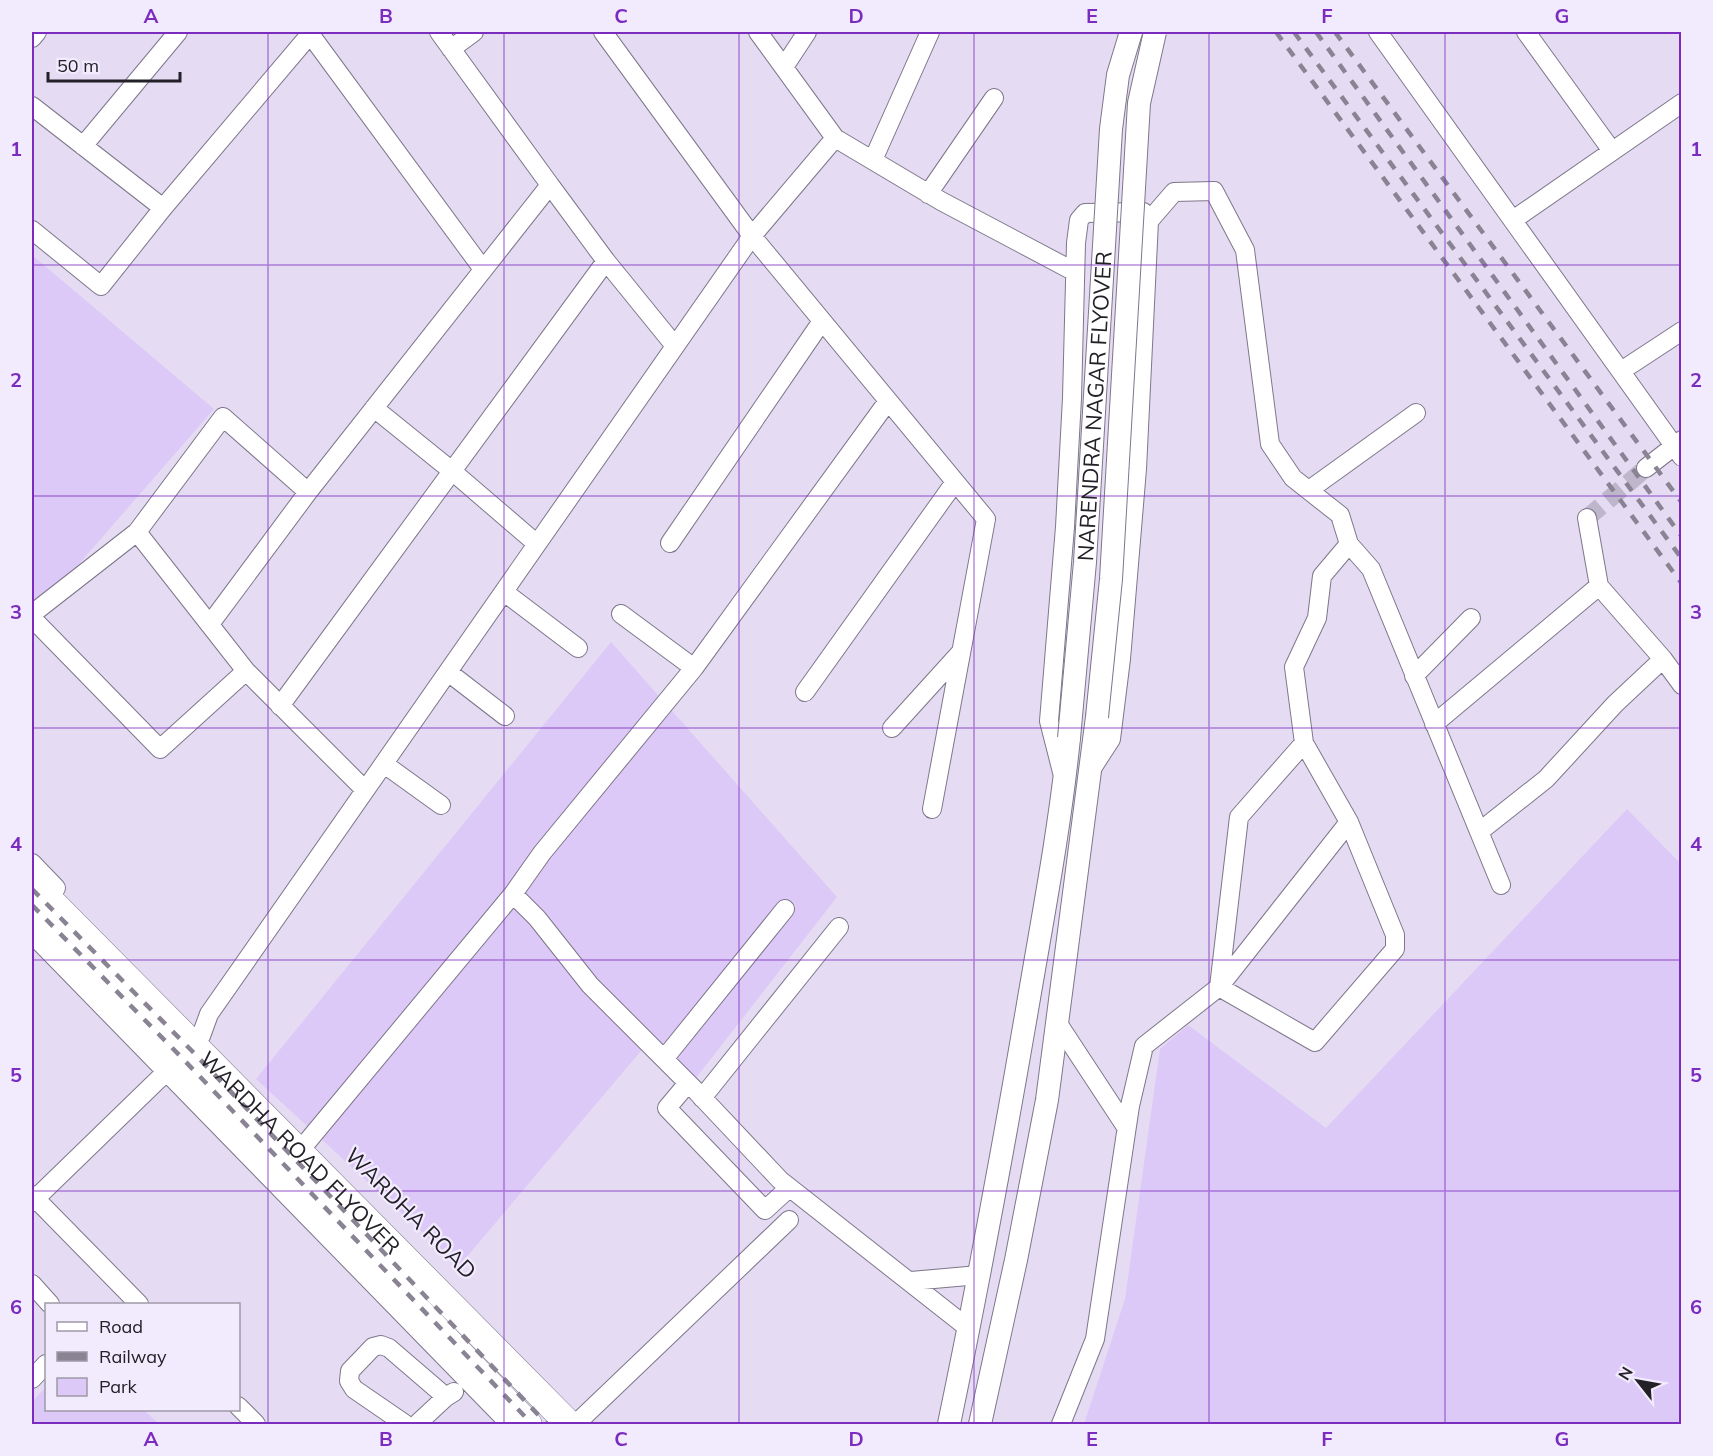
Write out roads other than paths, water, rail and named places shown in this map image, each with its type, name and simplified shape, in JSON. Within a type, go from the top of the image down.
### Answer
[{"type":"highway","name":"WARDHA ROAD FLYOVER","points":[[32,882],[578,1423]]},
{"type":"highway","name":"WARDHA ROAD FLYOVER","points":[[32,912],[528,1425]]},
{"type":"main road","name":"NARENDRA NAGAR FLYOVER","points":[[949,1425],[996,1186],[1065,783],[1085,562],[1111,129],[1118,75],[1131,32]]},
{"type":"main road","name":"NARENDRA NAGAR FLYOVER","points":[[980,1425],[1016,1260],[1042,1123],[1058,1022],[1091,770],[1111,579],[1139,103],[1155,32]]},
{"type":"street","points":[[32,38],[37,32]]},
{"type":"street","points":[[83,146],[178,32]]},
{"type":"street","points":[[439,32],[606,261],[675,346]]},
{"type":"street","points":[[451,49],[474,32]]},
{"type":"street","points":[[603,32],[752,236],[986,519],[932,809]]},
{"type":"street","points":[[759,32],[835,138],[928,194],[1075,272]]},
{"type":"street","points":[[784,67],[807,32]]},
{"type":"street","points":[[873,160],[930,32]]},
{"type":"street","points":[[1378,32],[1679,448],[1646,468]]},
{"type":"street","points":[[1526,32],[1612,151]]},
{"type":"street","points":[[32,231],[101,286],[163,208],[311,33],[482,268]]},
{"type":"street","points":[[928,194],[994,98]]},
{"type":"street","points":[[1513,220],[1682,103]]},
{"type":"street","points":[[32,106],[163,208]]},
{"type":"street","points":[[201,1036],[209,1014],[752,236],[835,138]]},
{"type":"street","points":[[210,624],[308,492],[482,268],[550,185]]},
{"type":"street","points":[[1149,221],[1174,192],[1214,191],[1245,250],[1270,444],[1293,478],[1341,515],[1349,544],[1371,569],[1501,885]]},
{"type":"street","points":[[1065,783],[1048,721],[1065,527],[1079,220],[1085,213],[1143,212],[1149,221],[1137,469],[1121,659],[1111,740],[1091,770]]},
{"type":"street","points":[[280,706],[606,261]]},
{"type":"street","points":[[670,543],[822,321]]},
{"type":"street","points":[[1621,370],[1682,331]]},
{"type":"street","points":[[307,1142],[513,894],[542,853],[694,668],[888,401]]},
{"type":"street","points":[[374,408],[537,544]]},
{"type":"street","points":[[1309,490],[1416,413]]},
{"type":"street","points":[[246,671],[160,749],[32,616],[137,532],[223,417],[308,492]]},
{"type":"street","points":[[805,692],[956,482]]},
{"type":"street","points":[[1587,518],[1599,586],[1663,659],[1682,685]]},
{"type":"street","points":[[137,532],[246,671],[365,790]]},
{"type":"street","points":[[1219,987],[1315,1042],[1395,949],[1395,935],[1349,822],[1304,743],[1294,667],[1317,618],[1322,576],[1349,544]]},
{"type":"street","points":[[1434,724],[1599,586]]},
{"type":"street","points":[[504,592],[578,648]]},
{"type":"street","points":[[621,614],[694,668]]},
{"type":"street","points":[[1414,676],[1471,618]]},
{"type":"street","points":[[892,728],[961,652]]},
{"type":"street","points":[[1479,832],[1546,779],[1615,704],[1663,659]]},
{"type":"street","points":[[448,672],[505,716]]},
{"type":"street","points":[[1219,987],[1239,817],[1304,743]]},
{"type":"street","points":[[384,764],[441,805]]},
{"type":"street","points":[[1061,1425],[1095,1339],[1126,1127],[1144,1046],[1219,987],[1349,822]]},
{"type":"street","name":"WARDHA ROAD","points":[[32,863],[307,1142],[578,1423]]},
{"type":"street","points":[[513,894],[537,918],[590,985],[789,1188],[911,1281],[968,1328]]},
{"type":"street","points":[[664,1059],[784,909]]},
{"type":"street","points":[[702,1098],[839,927]]},
{"type":"street","points":[[32,934],[510,1425]]},
{"type":"street","points":[[1058,1022],[1126,1127]]},
{"type":"street","points":[[137,1303],[33,1199],[166,1072]]},
{"type":"street","points":[[688,1083],[667,1108],[765,1210],[789,1188]]},
{"type":"street","points":[[578,1423],[789,1220]]},
{"type":"street","points":[[911,1281],[979,1275]]},
{"type":"street","points":[[32,1284],[48,1303]]},
{"type":"street","points":[[405,1425],[354,1389],[349,1382],[350,1371],[374,1347],[381,1345],[389,1348],[446,1397]]},
{"type":"street","points":[[32,1379],[45,1365]]},
{"type":"street","points":[[417,1425],[446,1397],[469,1383]]},
{"type":"street","points":[[240,1408],[256,1425]]},
{"type":"tunnel","points":[[1587,518],[1646,468]]},
{"type":"railway","points":[[1276,32],[1682,584]]},
{"type":"railway","points":[[1294,32],[1682,559]]},
{"type":"railway","points":[[1316,32],[1682,537]]},
{"type":"railway","points":[[1335,32],[1682,503]]},
{"type":"railway","points":[[32,889],[192,1051],[547,1424]]},
{"type":"railway","points":[[32,905],[184,1060],[532,1424]]}]
